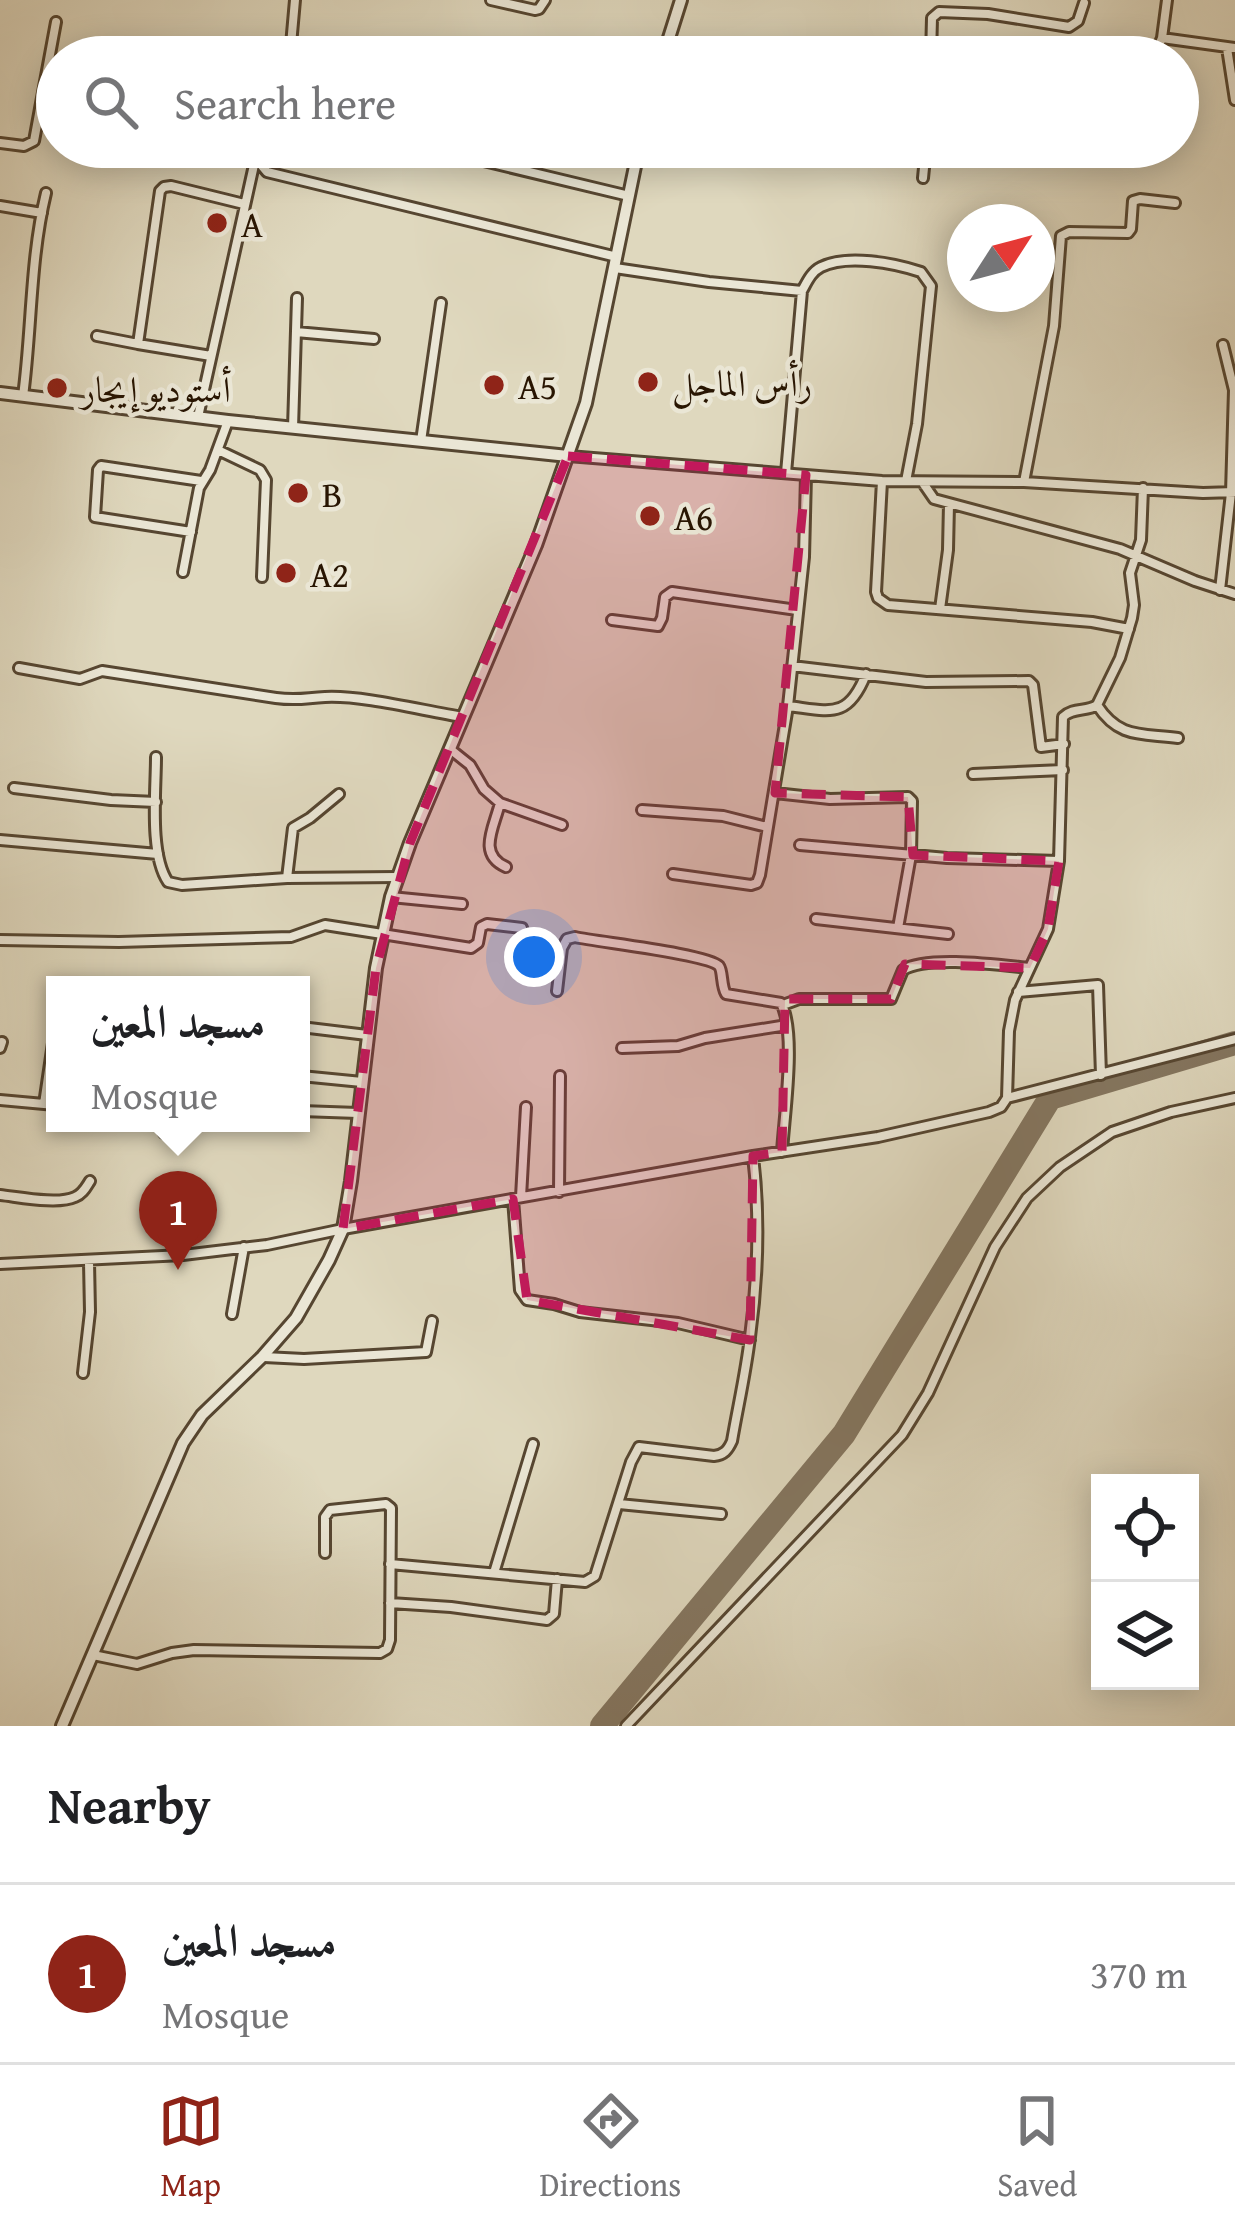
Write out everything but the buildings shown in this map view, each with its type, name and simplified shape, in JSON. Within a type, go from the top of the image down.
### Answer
[{"type":"street","points":[[292,36],[295,0]]},
{"type":"street","points":[[491,0],[535,10],[545,0]]},
{"type":"street","points":[[670,36],[681,0]]},
{"type":"street","points":[[1162,36],[1167,0]]},
{"type":"street","points":[[932,36],[932,18],[939,12],[1070,27],[1078,21],[1084,4]]},
{"type":"street","points":[[53,36],[56,22]]},
{"type":"street","points":[[1199,43],[1231,48],[1235,100]]},
{"type":"street","points":[[0,143],[24,146],[34,141],[36,130]]},
{"type":"street","points":[[198,417],[252,168]]},
{"type":"street","points":[[263,168],[616,262],[709,282],[802,291]]},
{"type":"street","points":[[512,168],[629,196]]},
{"type":"street","points":[[62,1726],[183,1443],[214,1402],[284,1335],[343,1228],[382,933],[398,877],[529,563],[568,457],[593,375],[635,168]]},
{"type":"street","points":[[923,178],[924,168]]},
{"type":"street","points":[[138,344],[162,188],[171,186],[244,204]]},
{"type":"street","points":[[23,396],[46,193]]},
{"type":"street","points":[[1024,482],[1054,326],[1059,239],[1070,232],[1128,233],[1135,200],[1174,203]]},
{"type":"street","points":[[0,206],[42,213]]},
{"type":"street","points":[[786,473],[802,291],[817,269],[856,261],[921,272],[932,296],[907,481]]},
{"type":"street","points":[[293,428],[298,298]]},
{"type":"street","points":[[421,441],[441,303]]},
{"type":"street","points":[[296,332],[374,339]]},
{"type":"street","points":[[97,336],[211,356]]},
{"type":"street","points":[[1220,590],[1233,492],[1234,390],[1223,345]]},
{"type":"street","points":[[0,393],[568,457],[882,481],[1233,492]]},
{"type":"street","points":[[183,572],[201,481],[208,476],[228,421]]},
{"type":"street","points":[[218,451],[260,470],[266,480],[262,577]]},
{"type":"street","points":[[191,532],[95,517],[98,470],[101,466],[201,481]]},
{"type":"street","points":[[673,874],[757,883],[788,706],[804,557],[806,475]]},
{"type":"street","points":[[882,481],[876,592],[889,605],[1129,629]]},
{"type":"street","points":[[922,482],[934,499],[1136,555],[1235,594]]},
{"type":"street","points":[[0,1264],[183,1255],[303,1238],[878,1137],[1000,1107],[1007,1098],[1009,1031],[1018,992],[1048,929],[1059,861],[1063,716],[1097,705],[1120,658],[1134,605],[1130,573],[1141,540],[1143,488]]},
{"type":"street","points":[[940,609],[949,504]]},
{"type":"street","points":[[613,620],[658,626],[665,597],[672,592],[797,610]]},
{"type":"street","points":[[792,665],[926,682],[1029,681],[1041,747],[1064,744]]},
{"type":"street","points":[[19,668],[80,679],[102,671],[276,698],[371,702],[463,718]]},
{"type":"street","points":[[788,706],[837,711],[851,703],[866,674]]},
{"type":"street","points":[[1097,705],[1124,731],[1178,738]]},
{"type":"street","points":[[450,748],[500,803],[562,825]]},
{"type":"street","points":[[157,757],[158,854],[164,878],[174,885],[398,877]]},
{"type":"street","points":[[973,774],[1063,770]]},
{"type":"street","points":[[14,788],[156,802]]},
{"type":"street","points":[[775,793],[830,799],[908,797],[914,806],[911,855],[898,928]]},
{"type":"street","points":[[287,878],[293,828],[339,794]]},
{"type":"street","points":[[500,803],[489,853],[506,867]]},
{"type":"street","points":[[643,810],[723,816],[767,827]]},
{"type":"street","points":[[0,840],[158,854]]},
{"type":"street","points":[[800,845],[1059,861]]},
{"type":"street","points":[[392,897],[462,904]]},
{"type":"street","points":[[816,919],[948,934]]},
{"type":"street","points":[[0,940],[291,937],[320,925],[471,948],[478,943],[484,924],[522,928],[520,962]]},
{"type":"street","points":[[557,991],[562,948],[567,939],[575,937],[716,964],[726,994],[783,1004],[800,999],[891,999],[903,970],[914,964],[970,962],[1030,968]]},
{"type":"street","points":[[1018,992],[1098,985],[1101,1075]]},
{"type":"street","points":[[782,1152],[788,1051],[783,1004]]},
{"type":"street","points":[[622,1048],[678,1046],[787,1025]]},
{"type":"street","points":[[310,1029],[368,1035]]},
{"type":"street","points":[[1007,1098],[1235,1039]]},
{"type":"street","points":[[559,1192],[560,1076]]},
{"type":"street","points":[[310,1077],[362,1082]]},
{"type":"street","points":[[0,1100],[44,1104],[46,1090]]},
{"type":"street","points":[[626,1726],[902,1435],[928,1393],[995,1247],[1027,1198],[1060,1167],[1112,1132],[1235,1098]]},
{"type":"street","points":[[526,1107],[517,1198],[520,1290],[527,1300],[580,1312],[678,1323],[750,1340]]},
{"type":"street","points":[[310,1111],[358,1113]]},
{"type":"street","points":[[164,1132],[173,1137]]},
{"type":"street","points":[[390,1564],[585,1582],[595,1576],[639,1447],[714,1456],[729,1448],[750,1340],[757,1212],[753,1156]]},
{"type":"street","points":[[0,1195],[70,1199],[90,1181]]},
{"type":"street","points":[[232,1314],[244,1247]]},
{"type":"street","points":[[83,1373],[90,1312],[89,1262]]},
{"type":"street","points":[[262,1357],[426,1352],[432,1321]]},
{"type":"street","points":[[494,1573],[532,1444]]},
{"type":"street","points":[[92,1655],[137,1664],[194,1650],[380,1653],[387,1649],[391,1508],[386,1504],[330,1510],[325,1516],[325,1553]]},
{"type":"street","points":[[619,1504],[721,1514]]},
{"type":"street","points":[[390,1604],[547,1620],[554,1613],[557,1579]]},
{"type":"highlighted area","points":[[568,456],[806,475],[775,793],[908,797],[913,855],[1059,861],[1048,929],[1030,968],[905,964],[891,999],[785,999],[782,1152],[753,1156],[750,1340],[527,1300],[513,1199],[343,1229],[376,968],[410,843]]},
{"type":"taxiway","points":[[602,1726],[844,1434],[1050,1098],[1235,1043]]},
{"type":"place","name":"A","points":[[217,223]]},
{"type":"place","name":"رأس الماجل","points":[[648,382]]},
{"type":"place","name":"A5","points":[[494,385]]},
{"type":"place","name":"أستوديو إيجار","points":[[57,388]]},
{"type":"place","name":"B","points":[[298,493]]},
{"type":"place","name":"A6","points":[[650,516]]},
{"type":"place","name":"A2","points":[[286,573]]},
{"type":"place","name":"مسجد المعين","points":[[178,1270]]}]
